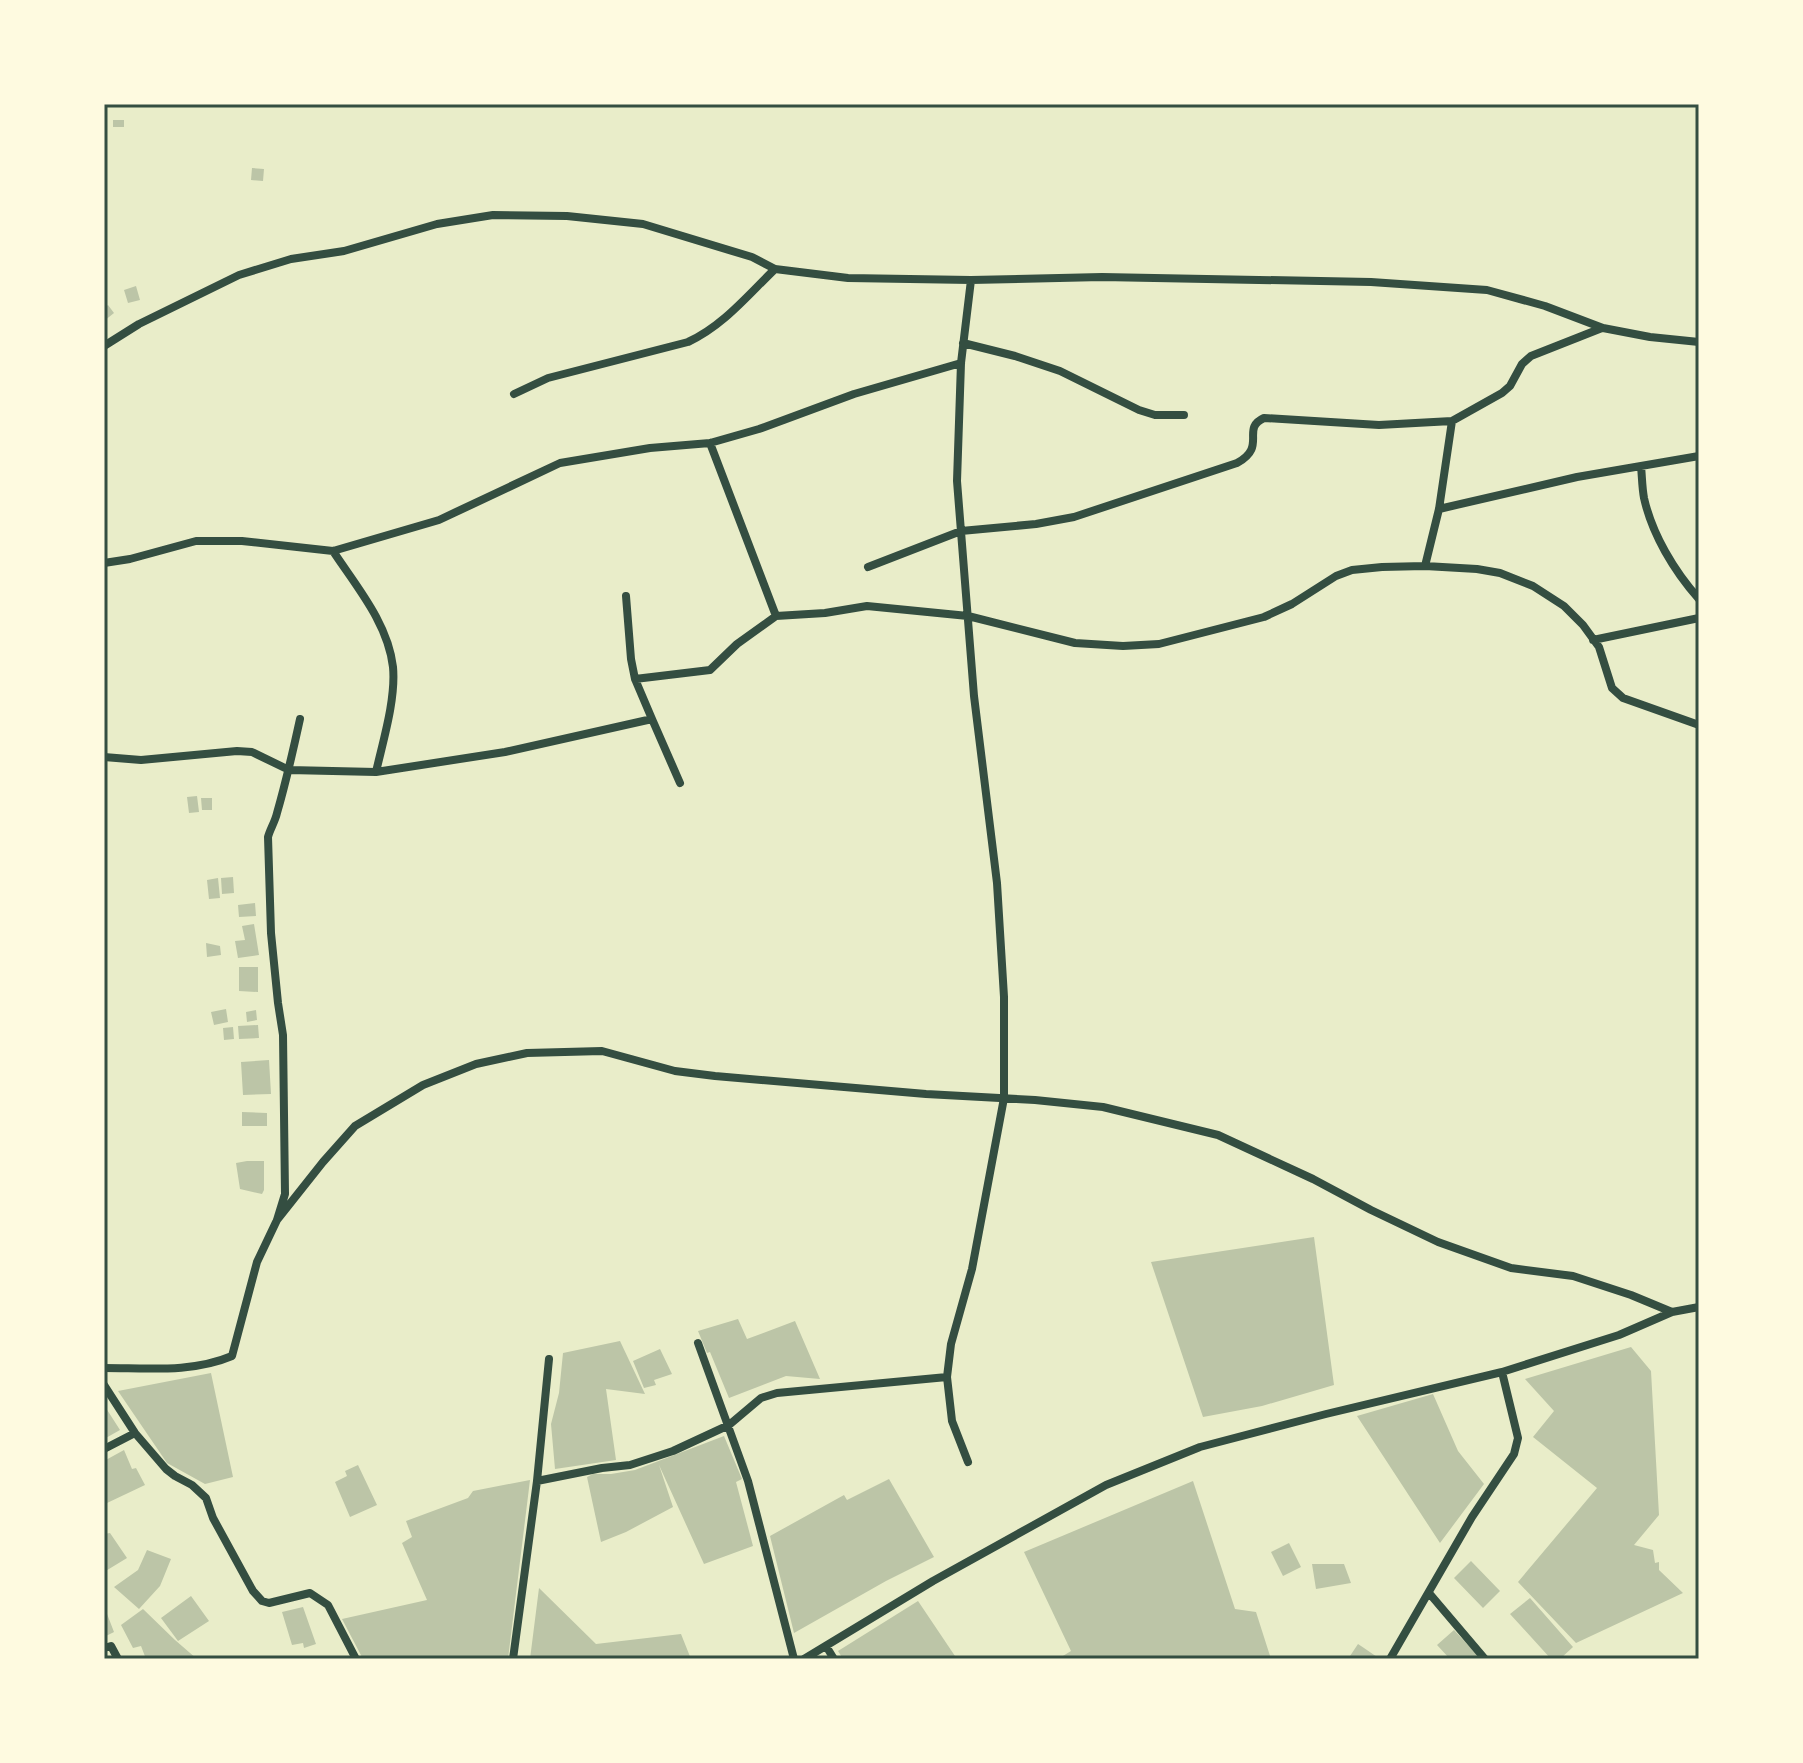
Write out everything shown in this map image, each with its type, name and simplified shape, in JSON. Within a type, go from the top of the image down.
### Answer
[{"type":"street","points":[[104,346],[139,324],[239,275],[291,259],[344,251],[437,224],[493,215],[567,216],[643,224],[752,257],[775,269],[848,278],[971,280],[1102,277],[1386,283],[1487,290],[1545,306],[1603,328],[1699,342]]},
{"type":"street","points":[[514,394],[548,378],[688,342],[704,335],[775,269]]},
{"type":"street","points":[[968,1462],[952,1421],[947,1377],[951,1344],[972,1269],[1004,1098],[1004,997],[997,883],[974,696],[957,481],[961,363],[971,280]]},
{"type":"street","points":[[868,567],[961,531],[1074,517],[1237,463],[1252,450],[1254,427],[1257,421],[1264,418],[1379,425],[1452,421],[1502,393],[1531,356],[1603,328]]},
{"type":"street","points":[[963,343],[1060,371],[1139,410],[1155,415],[1184,415]]},
{"type":"street","points":[[104,563],[196,541],[242,541],[333,551],[439,520],[560,463],[650,448],[710,443],[759,429],[854,394],[961,363]]},
{"type":"street","points":[[1425,566],[1439,509],[1452,421]]},
{"type":"street","points":[[710,443],[776,616]]},
{"type":"street","points":[[1439,509],[1532,486],[1699,456]]},
{"type":"street","points":[[1641,466],[1649,516],[1685,583],[1699,599]]},
{"type":"street","points":[[333,551],[375,614],[393,667],[391,695],[376,772]]},
{"type":"street","points":[[635,679],[710,670],[737,644],[776,616],[867,606],[968,616],[1075,643],[1123,646],[1159,644],[1264,617],[1352,570],[1425,566],[1500,573],[1533,586],[1564,606],[1583,625],[1599,647],[1612,688],[1623,698],[1699,725]]},
{"type":"street","points":[[626,596],[635,679],[680,783]]},
{"type":"street","points":[[1593,640],[1699,618]]},
{"type":"street","points":[[104,1368],[186,1368],[218,1363],[232,1356],[257,1262],[277,1220],[285,1194],[283,1035],[271,933],[268,837],[276,818],[300,719]]},
{"type":"street","points":[[104,757],[141,760],[237,751],[252,752],[289,770],[376,772],[505,752],[652,719]]},
{"type":"street","points":[[277,1220],[355,1126],[423,1085],[476,1064],[527,1053],[602,1051],[675,1071],[715,1076],[1103,1107],[1218,1135],[1438,1242],[1511,1268],[1573,1276],[1672,1312]]},
{"type":"street","points":[[804,1659],[933,1581],[1106,1485],[1146,1468],[1200,1447],[1502,1372],[1619,1335],[1672,1312],[1699,1307]]},
{"type":"street","points":[[698,1343],[748,1481],[794,1659]]},
{"type":"street","points":[[513,1659],[537,1481],[549,1359]]},
{"type":"street","points":[[1390,1659],[1472,1517],[1514,1454],[1518,1438],[1502,1372]]},
{"type":"street","points":[[537,1481],[630,1465],[673,1451],[729,1425],[761,1398],[777,1393],[947,1377]]},
{"type":"street","points":[[104,1385],[135,1433],[166,1469],[206,1498],[213,1518],[253,1591],[262,1601],[269,1603],[310,1593],[320,1599],[328,1605],[356,1659]]},
{"type":"street","points":[[104,1449],[135,1433]]},
{"type":"street","points":[[1429,1593],[1485,1659]]},
{"type":"street","points":[[104,1648],[111,1646],[118,1659]]},
{"type":"street","points":[[826,1646],[834,1659]]},
{"type":"building","points":[[113,120],[124,120],[124,127],[113,127]]},
{"type":"building","points":[[252,168],[264,169],[263,181],[251,180]]},
{"type":"building","points":[[136,286],[140,300],[128,303],[124,290]]},
{"type":"building","points":[[108,305],[114,313],[104,321],[104,308]]},
{"type":"building","points":[[197,796],[199,812],[189,813],[187,797]]},
{"type":"building","points":[[201,798],[212,798],[212,810],[202,810]]},
{"type":"building","points":[[233,877],[234,893],[222,894],[221,878]]},
{"type":"building","points":[[218,878],[220,898],[209,899],[207,880]]},
{"type":"building","points":[[255,903],[256,916],[239,917],[238,905]]},
{"type":"building","points":[[254,924],[259,955],[238,958],[235,941],[245,940],[242,926]]},
{"type":"building","points":[[206,943],[220,946],[221,955],[207,957]]},
{"type":"building","points":[[239,967],[258,967],[258,992],[239,991]]},
{"type":"building","points":[[226,1009],[228,1022],[214,1025],[211,1012]]},
{"type":"building","points":[[256,1010],[257,1020],[247,1022],[246,1012]]},
{"type":"building","points":[[258,1025],[259,1038],[239,1039],[238,1026]]},
{"type":"building","points":[[233,1027],[234,1039],[224,1040],[223,1028]]},
{"type":"building","points":[[269,1060],[271,1094],[243,1095],[241,1062]]},
{"type":"building","points":[[242,1112],[267,1113],[267,1126],[242,1126]]},
{"type":"building","points":[[264,1161],[262,1194],[240,1189],[236,1163]]},
{"type":"building","points":[[1314,1237],[1334,1385],[1262,1406],[1203,1417],[1151,1262]]},
{"type":"building","points":[[738,1319],[747,1339],[795,1321],[820,1379],[786,1376],[729,1398],[698,1331]]},
{"type":"building","points":[[620,1341],[645,1394],[606,1389],[616,1460],[555,1469],[551,1424],[559,1393],[563,1353]]},
{"type":"building","points":[[1631,1347],[1651,1371],[1659,1515],[1634,1545],[1653,1550],[1659,1570],[1683,1593],[1576,1643],[1518,1582],[1597,1488],[1533,1437],[1554,1411],[1525,1379]]},
{"type":"building","points":[[660,1349],[672,1374],[654,1380],[656,1385],[644,1388],[633,1361]]},
{"type":"building","points":[[211,1373],[233,1477],[205,1484],[167,1463],[118,1391]]},
{"type":"building","points":[[1433,1394],[1458,1451],[1484,1484],[1440,1543],[1357,1416]]},
{"type":"building","points":[[104,1405],[120,1430],[104,1439]]},
{"type":"building","points":[[724,1436],[742,1479],[736,1482],[753,1546],[704,1564],[659,1465],[673,1507],[601,1542],[587,1477],[635,1470]]},
{"type":"building","points":[[124,1450],[132,1469],[136,1468],[145,1485],[107,1503],[104,1499],[104,1461]]},
{"type":"building","points":[[358,1465],[377,1505],[350,1517],[335,1482],[347,1476],[345,1471]]},
{"type":"building","points":[[889,1479],[934,1557],[794,1633],[770,1536],[844,1495],[847,1500]]},
{"type":"building","points":[[530,1480],[508,1659],[363,1659],[342,1619],[427,1600],[402,1543],[412,1537],[406,1521],[468,1498],[473,1491]]},
{"type":"building","points":[[1193,1481],[1235,1609],[1256,1612],[1271,1659],[1058,1659],[1071,1651],[1024,1552]]},
{"type":"building","points":[[110,1533],[127,1558],[104,1572],[104,1534]]},
{"type":"building","points":[[1289,1543],[1301,1567],[1283,1576],[1271,1552]]},
{"type":"building","points":[[147,1550],[171,1559],[160,1586],[139,1609],[114,1587],[138,1570]]},
{"type":"building","points":[[1471,1561],[1500,1591],[1483,1608],[1454,1578]]},
{"type":"building","points":[[1312,1564],[1344,1564],[1351,1583],[1316,1589]]},
{"type":"building","points":[[539,1588],[596,1644],[681,1634],[691,1659],[604,1659],[602,1656],[594,1659],[530,1659]]},
{"type":"building","points":[[191,1596],[209,1621],[178,1641],[161,1618]]},
{"type":"building","points":[[1530,1598],[1573,1647],[1560,1659],[1551,1659],[1510,1614]]},
{"type":"building","points":[[918,1601],[957,1659],[843,1659],[838,1651]]},
{"type":"building","points":[[104,1606],[114,1632],[104,1637]]},
{"type":"building","points":[[303,1607],[316,1644],[304,1648],[303,1643],[292,1645],[282,1612]]},
{"type":"building","points":[[143,1609],[197,1659],[146,1659],[141,1646],[133,1648],[121,1625]]},
{"type":"building","points":[[1454,1630],[1481,1659],[1450,1659],[1437,1645]]},
{"type":"building","points":[[1358,1644],[1380,1659],[1354,1659],[1350,1656]]}]
